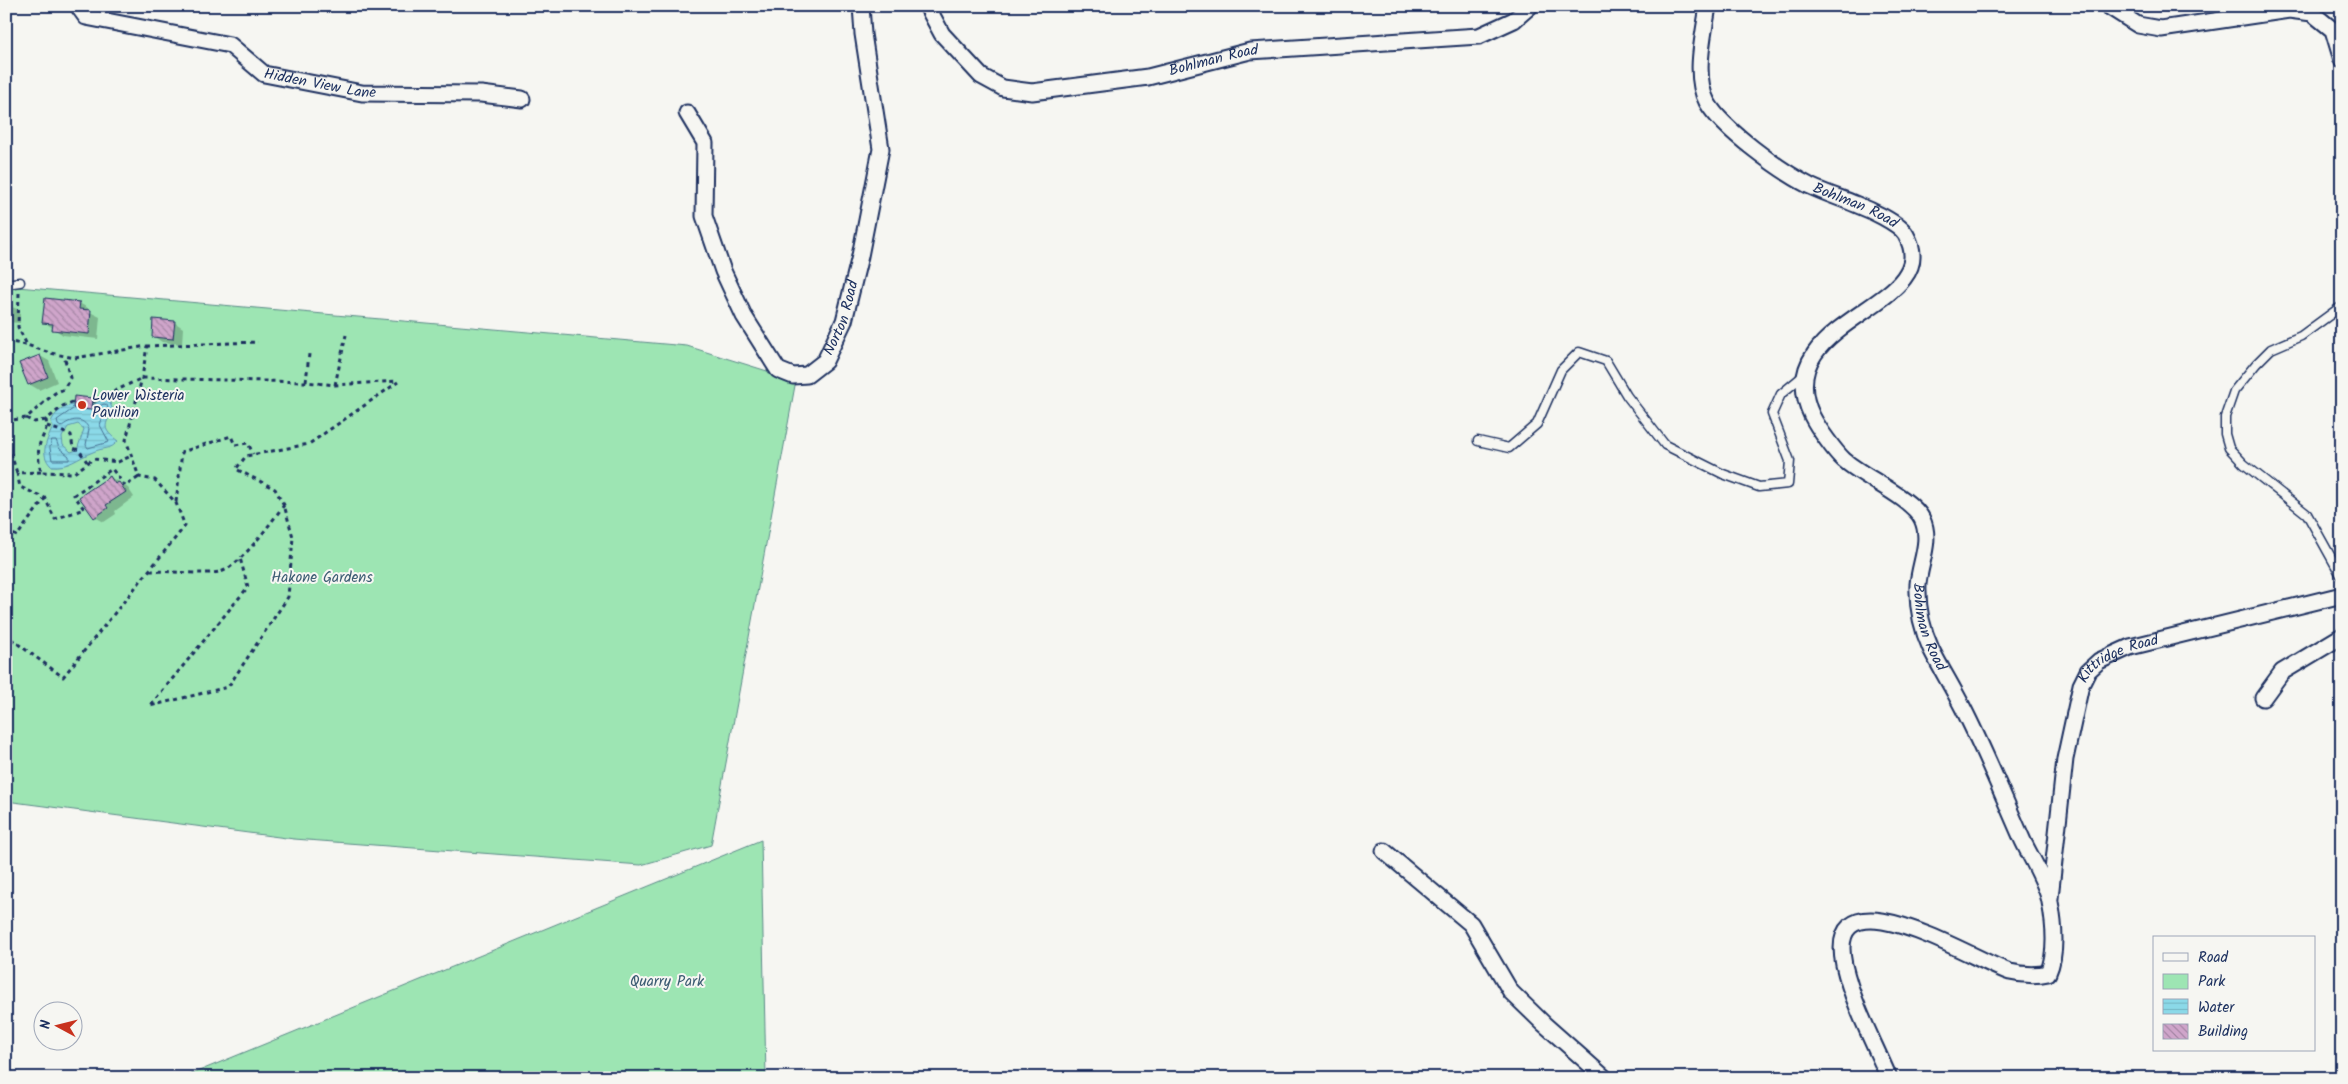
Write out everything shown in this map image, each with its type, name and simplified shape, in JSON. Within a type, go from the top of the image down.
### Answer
[{"type":"street","name":"Hidden View Lane","points":[[78,6],[86,17],[230,44],[264,74],[362,93],[481,94],[522,99]]},
{"type":"street","name":"Norton Road","points":[[688,114],[704,143],[704,216],[723,271],[744,316],[778,370],[793,376],[807,375],[825,361],[844,321],[860,256],[881,149],[863,34],[861,6]]},
{"type":"street","name":"Bohlman Road","points":[[927,6],[942,34],[981,76],[1003,88],[1032,92],[1148,77],[1250,51],[1480,36],[1514,20],[1530,6]]},
{"type":"street","name":"Bohlman Road","points":[[1708,6],[1700,69],[1706,101],[1726,125],[1771,161],[1808,185],[1871,210],[1906,232],[1914,256],[1908,274],[1893,290],[1824,340],[1812,356],[1807,372],[1806,397],[1812,417],[1843,460],[1906,502],[1921,518],[1926,546],[1918,583],[1920,618],[1931,648],[1964,710],[2050,899],[2054,960],[2048,973],[2034,976],[2009,972],[1893,922],[1864,920],[1850,927],[1843,940],[1844,965],[1861,1013],[1889,1078]]},
{"type":"street","points":[[2108,6],[2138,25],[2161,29],[2290,10],[2312,13],[2333,30],[2342,60]]},
{"type":"street","name":"Kittridge Road","points":[[2050,899],[2065,759],[2080,685],[2088,671],[2099,661],[2130,647],[2342,595]]},
{"type":"street","points":[[2263,698],[2282,672],[2342,636]]},
{"type":"street","points":[[1384,851],[1471,924],[1511,992],[1605,1078]]},
{"type":"lane","points":[[6,284],[20,282]]},
{"type":"lane","points":[[2342,306],[2301,336],[2271,349],[2234,391],[2225,417],[2225,434],[2230,448],[2244,464],[2307,514],[2342,577]]},
{"type":"lane","points":[[1478,441],[1509,448],[1537,424],[1561,370],[1579,352],[1606,361],[1627,396],[1665,445],[1723,474],[1759,487],[1788,484],[1790,461],[1772,414],[1781,394],[1807,372]]},
{"type":"path","points":[[20,282],[18,327],[27,345]]},
{"type":"path","points":[[336,385],[346,336]]},
{"type":"path","points":[[6,341],[75,358],[147,346],[258,342]]},
{"type":"path","points":[[138,477],[126,440],[127,430],[142,378],[147,346]]},
{"type":"path","points":[[306,382],[310,354]]},
{"type":"path","points":[[6,421],[26,418],[55,393],[64,389],[70,378],[64,356]]},
{"type":"path","points":[[92,402],[142,378],[306,382],[336,385],[398,381],[309,444],[246,456],[236,469],[275,489],[284,505],[293,537],[288,597],[228,687],[150,706],[248,587],[240,558]]},
{"type":"path","points":[[26,418],[34,422],[46,420],[63,406],[73,402]]},
{"type":"path","points":[[41,472],[39,445],[47,426],[46,420]]},
{"type":"path","points":[[47,426],[66,432],[71,436],[73,448],[79,450],[87,462]]},
{"type":"path","points":[[176,503],[182,452],[231,436],[234,445],[248,443],[253,454]]},
{"type":"path","points":[[6,438],[20,487],[45,498],[55,519],[84,508],[74,495],[112,469],[125,486],[138,477],[155,480],[176,503],[185,526],[63,678],[7,636],[6,617]]},
{"type":"path","points":[[16,473],[74,473],[87,462],[99,459],[118,462],[130,456]]},
{"type":"path","points":[[6,531],[17,536],[45,498]]},
{"type":"path","points":[[150,571],[221,572],[240,558],[284,505]]},
{"type":"green space","name":"Hakone Gardens","points":[[6,286],[687,346],[796,380],[711,845],[641,865],[294,839],[6,801]]},
{"type":"green space","name":"Quarry Park","points":[[761,840],[766,1078],[182,1078]]},
{"type":"water","points":[[104,398],[108,399],[113,410],[106,427],[109,433],[118,441],[112,446],[87,454],[63,466],[51,466],[45,457],[45,447],[53,427],[51,422],[54,416],[63,408],[75,404],[94,404]],"holes":[[[78,424],[84,429],[77,450],[71,452],[63,445],[62,437],[68,427]]]},
{"type":"building","points":[[45,298],[80,302],[79,309],[91,310],[89,334],[52,330],[53,324],[42,323]]},
{"type":"building","points":[[6,303],[11,304],[11,318],[6,318]]},
{"type":"building","points":[[153,319],[175,321],[173,339],[152,337]]},
{"type":"building","points":[[40,355],[48,377],[28,385],[19,363]]},
{"type":"building","name":"Lower Wisteria Pavilion","points":[[74,396],[92,398],[91,410],[73,408]]},
{"type":"building","points":[[110,476],[115,484],[119,482],[126,492],[106,505],[108,508],[94,518],[79,497]]},
{"type":"place","name":"Lower Wisteria Pavilion","points":[[82,405]]}]
